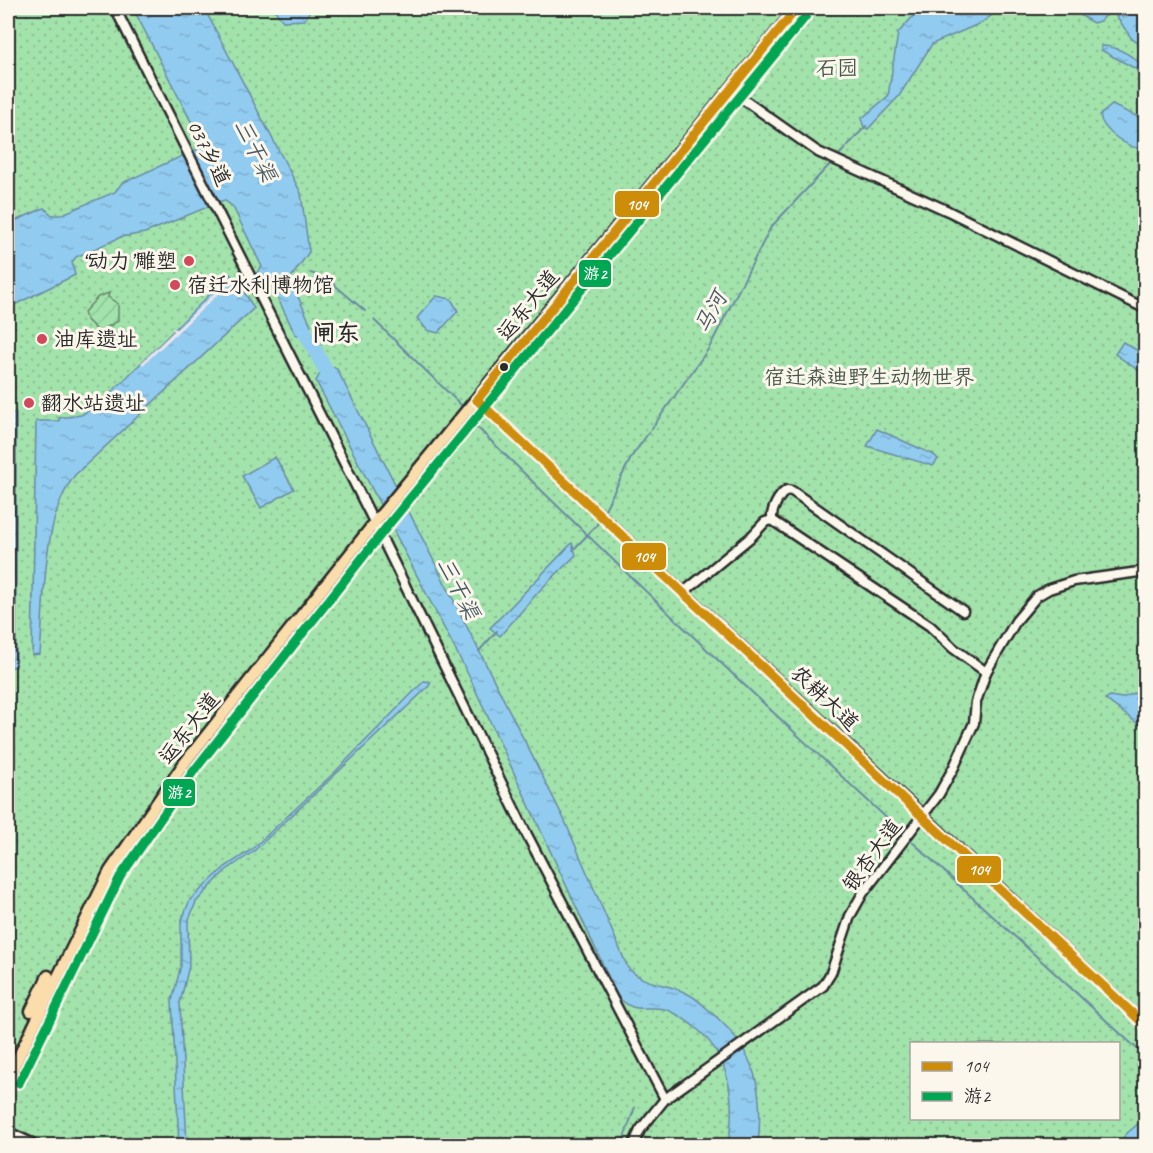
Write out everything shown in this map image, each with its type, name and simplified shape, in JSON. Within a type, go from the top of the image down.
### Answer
[{"type":"main road","name":"运东大道","points":[[8,1062],[41,989],[103,872],[143,809],[797,8]]},
{"type":"main road","name":"运东大道","points":[[8,1078],[50,987],[123,852],[183,765],[376,521]]},
{"type":"street","name":"037乡道","points":[[115,8],[376,521],[518,819],[665,1099]]},
{"type":"street","points":[[730,90],[818,152],[948,211],[1146,309]]},
{"type":"street","name":"农耕大道","points":[[477,400],[617,527],[1146,1026]]},
{"type":"street","points":[[772,520],[771,515],[781,494],[787,490],[792,491],[963,611]]},
{"type":"street","points":[[685,591],[752,537],[765,522],[772,520],[930,626],[953,648],[986,672]]},
{"type":"street","name":"银杏大道","points":[[633,1146],[640,1130],[665,1099],[823,986],[833,970],[850,916],[863,893],[923,815],[954,767],[974,723],[976,702],[986,672],[1016,621],[1037,596],[1068,583],[1146,571]]},
{"type":"street","points":[[8,1132],[38,1146]]},
{"type":"green space","points":[[8,8],[1145,8],[1145,1145],[8,1145]]},
{"type":"green space","points":[[109,293],[108,297],[118,304],[118,321],[99,332],[86,319],[84,312],[98,297]]},
{"type":"water","points":[[133,8],[204,8],[301,193],[309,252],[290,279],[311,325],[308,331],[309,337],[305,338],[295,334],[267,276],[259,278],[256,273],[262,267],[233,207],[224,200],[145,233],[121,237],[76,257],[72,262],[75,275],[8,308],[8,224],[44,208],[52,215],[60,215],[115,192],[122,183],[198,149],[199,137]]},
{"type":"water","points":[[273,8],[311,8],[305,20],[283,21]]},
{"type":"water","points":[[930,8],[1002,8],[981,23],[932,44],[899,96],[868,129],[864,127],[861,119],[888,96],[898,33],[917,12]]},
{"type":"water","points":[[1077,8],[1116,8],[1123,16],[1132,8],[1145,20],[1145,45],[1132,39],[1112,10],[1100,21],[1093,23],[1080,15]]},
{"type":"water","points":[[1101,46],[1125,52],[1145,68],[1145,89],[1136,69],[1101,50]]},
{"type":"water","points":[[1112,105],[1145,120],[1145,127],[1141,133],[1144,149],[1131,146],[1117,138],[1106,127],[1100,115]]},
{"type":"water","points":[[230,274],[240,286],[246,284],[248,286],[244,292],[254,308],[75,475],[64,493],[50,537],[44,585],[40,654],[32,655],[36,421],[59,421],[59,418],[81,415],[100,404]]},
{"type":"water","points":[[436,296],[451,299],[458,311],[438,333],[427,330],[417,318]]},
{"type":"water","points":[[1123,342],[1145,355],[1145,375],[1115,354]]},
{"type":"water","points":[[323,356],[329,365],[337,369],[564,819],[628,968],[648,981],[678,990],[697,999],[727,1027],[739,1042],[754,1072],[758,1089],[760,1125],[758,1145],[728,1145],[731,1112],[728,1079],[723,1064],[705,1037],[671,1011],[657,1008],[635,1008],[618,997],[469,676],[316,381],[322,370],[317,360]]},
{"type":"water","points":[[16,413],[16,667],[8,667],[8,414]]},
{"type":"water","points":[[877,429],[934,455],[938,459],[933,466],[867,446]]},
{"type":"water","points":[[275,457],[294,489],[261,508],[242,476]]},
{"type":"water","points":[[572,543],[576,555],[540,590],[500,636],[490,628]]},
{"type":"water","points":[[424,681],[431,682],[429,686],[253,852],[225,871],[196,902],[188,922],[189,966],[180,1003],[187,1145],[179,1145],[172,1001],[181,965],[181,922],[190,900],[225,867],[251,850],[336,771]]},
{"type":"water","points":[[1134,693],[1145,701],[1145,729],[1105,699],[1110,696],[1122,698]]},
{"type":"water","points":[[1145,1118],[1145,1145],[1118,1145],[1126,1134]]},
{"type":"pier","points":[[229,279],[232,281],[143,365],[141,363],[174,331],[172,328],[177,329],[222,286],[220,280],[224,284]]},
{"type":"pier","points":[[401,489],[411,508],[391,533],[381,513]]},
{"type":"waterway","name":"马河","points":[[837,157],[866,126]]},
{"type":"waterway","name":"马河","points":[[603,513],[632,456],[709,348],[771,227],[833,161]]},
{"type":"waterway","points":[[311,273],[330,281],[365,311]]},
{"type":"waterway","points":[[374,320],[463,407]]},
{"type":"waterway","name":"三干渠","points":[[299,321],[329,376]]},
{"type":"waterway","points":[[470,416],[476,426],[558,507],[724,666],[1146,1057]]},
{"type":"waterway","name":"马河","points":[[573,550],[596,526],[600,518]]},
{"type":"waterway","name":"马河","points":[[479,651],[497,631]]},
{"type":"waterway","points":[[621,1146],[635,1107]]},
{"type":"transit line","name":"104","points":[[477,400],[797,8]]},
{"type":"transit line","name":"游2","points":[[19,1083],[120,877],[193,772],[389,524],[806,16]]},
{"type":"transit line","name":"104","points":[[477,400],[1146,1026]]},
{"type":"place","name":"“动力”雕塑","points":[[189,261]]},
{"type":"place","name":"宿迁水利博物馆","points":[[175,285]]},
{"type":"place","name":"油库遗址","points":[[42,339]]},
{"type":"place","name":"翻水站遗址","points":[[29,403]]},
{"type":"district","name":"闸东","points":[[336,333]]},
{"type":"park label","name":"石园","points":[[837,68]]},
{"type":"park label","name":"宿迁森迪野生动物世界","points":[[869,377]]}]
